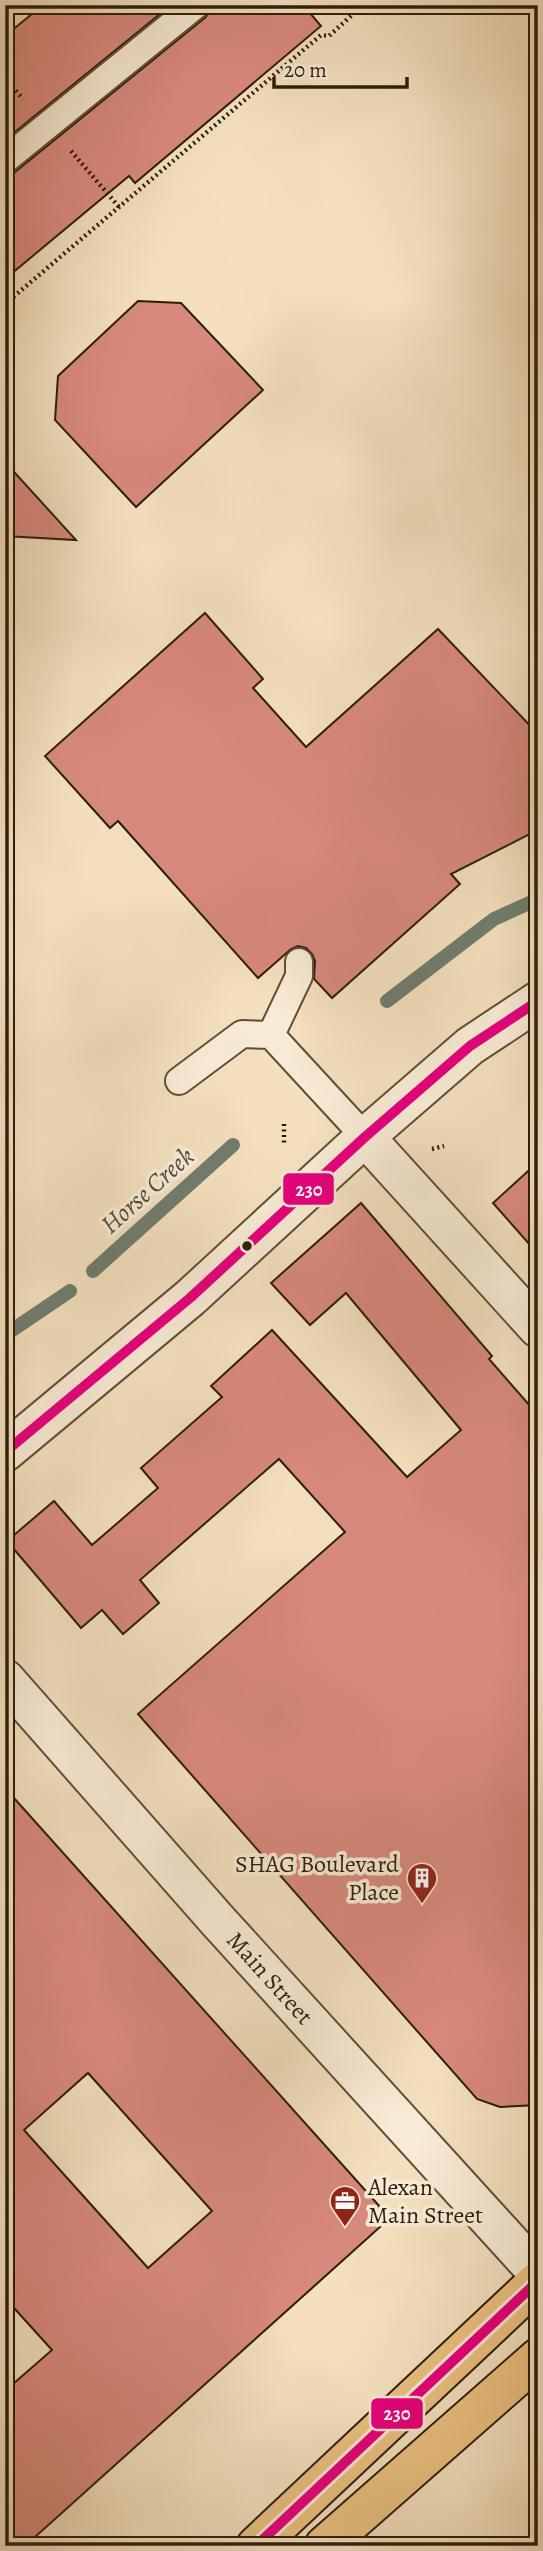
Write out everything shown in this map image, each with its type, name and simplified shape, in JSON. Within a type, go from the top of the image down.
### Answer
[{"type":"main road","points":[[256,2546],[538,2281]]},
{"type":"main road","points":[[324,2546],[538,2358]]},
{"type":"street","points":[[5,1452],[190,1298],[365,1137],[470,1046],[538,1001]]},
{"type":"street","points":[[365,1137],[538,1328]]},
{"type":"street","name":"Main Street","points":[[5,1679],[218,1922],[538,2273]]},
{"type":"lane","points":[[5,160],[196,5]]},
{"type":"lane","points":[[271,1035],[299,976],[299,962]]},
{"type":"lane","points":[[179,1081],[242,1034],[271,1035],[365,1137]]},
{"type":"path","points":[[5,304],[321,35],[329,36],[363,5]]},
{"type":"path","points":[[5,78],[23,100]]},
{"type":"path","points":[[68,148],[119,207]]},
{"type":"path","points":[[284,1124],[284,1146]]},
{"type":"building","points":[[43,5],[171,5],[5,140],[5,36]]},
{"type":"building","points":[[211,5],[303,5],[321,26],[135,183],[129,176],[5,279],[5,175],[15,172],[206,17]]},
{"type":"building","points":[[138,301],[181,303],[263,390],[136,507],[55,420],[58,376]]},
{"type":"building","points":[[5,462],[76,540],[5,536]]},
{"type":"building","points":[[205,613],[263,679],[253,688],[306,747],[438,629],[538,734],[538,830],[451,874],[460,884],[332,998],[314,979],[315,961],[306,948],[298,946],[291,949],[258,978],[118,821],[110,828],[45,756]]},
{"type":"building","points":[[538,1162],[538,1254],[493,1203]]},
{"type":"building","name":"SHAG Boulevard Place","points":[[361,1203],[492,1356],[489,1359],[538,1415],[538,2105],[500,2107],[477,2099],[138,1714],[345,1532],[279,1459],[140,1580],[159,1603],[123,1634],[102,1610],[81,1628],[7,1541],[54,1501],[92,1545],[158,1488],[141,1468],[222,1397],[211,1386],[272,1330],[407,1477],[461,1430],[346,1293],[310,1325],[271,1283]]},
{"type":"building","points":[[5,1788],[390,2218],[25,2546],[5,2546],[5,2391],[52,2350],[5,2298]],"holes":[[[88,2073],[212,2211],[148,2268],[24,2130]]]},
{"type":"waterway","name":"Horse Creek","points":[[387,1001],[494,919],[538,899]]},
{"type":"waterway","name":"Horse Creek","points":[[93,1271],[233,1145]]},
{"type":"waterway","name":"Horse Creek","points":[[5,1335],[70,1291]]},
{"type":"transit line","name":"230","points":[[5,1452],[190,1298],[365,1137],[470,1046],[538,1001]]},
{"type":"transit line","name":"230","points":[[256,2546],[538,2281]]},
{"type":"place","name":"SHAG Boulevard Place","points":[[422,1905]]},
{"type":"place","name":"Alexan Main Street","points":[[345,2228]]}]
